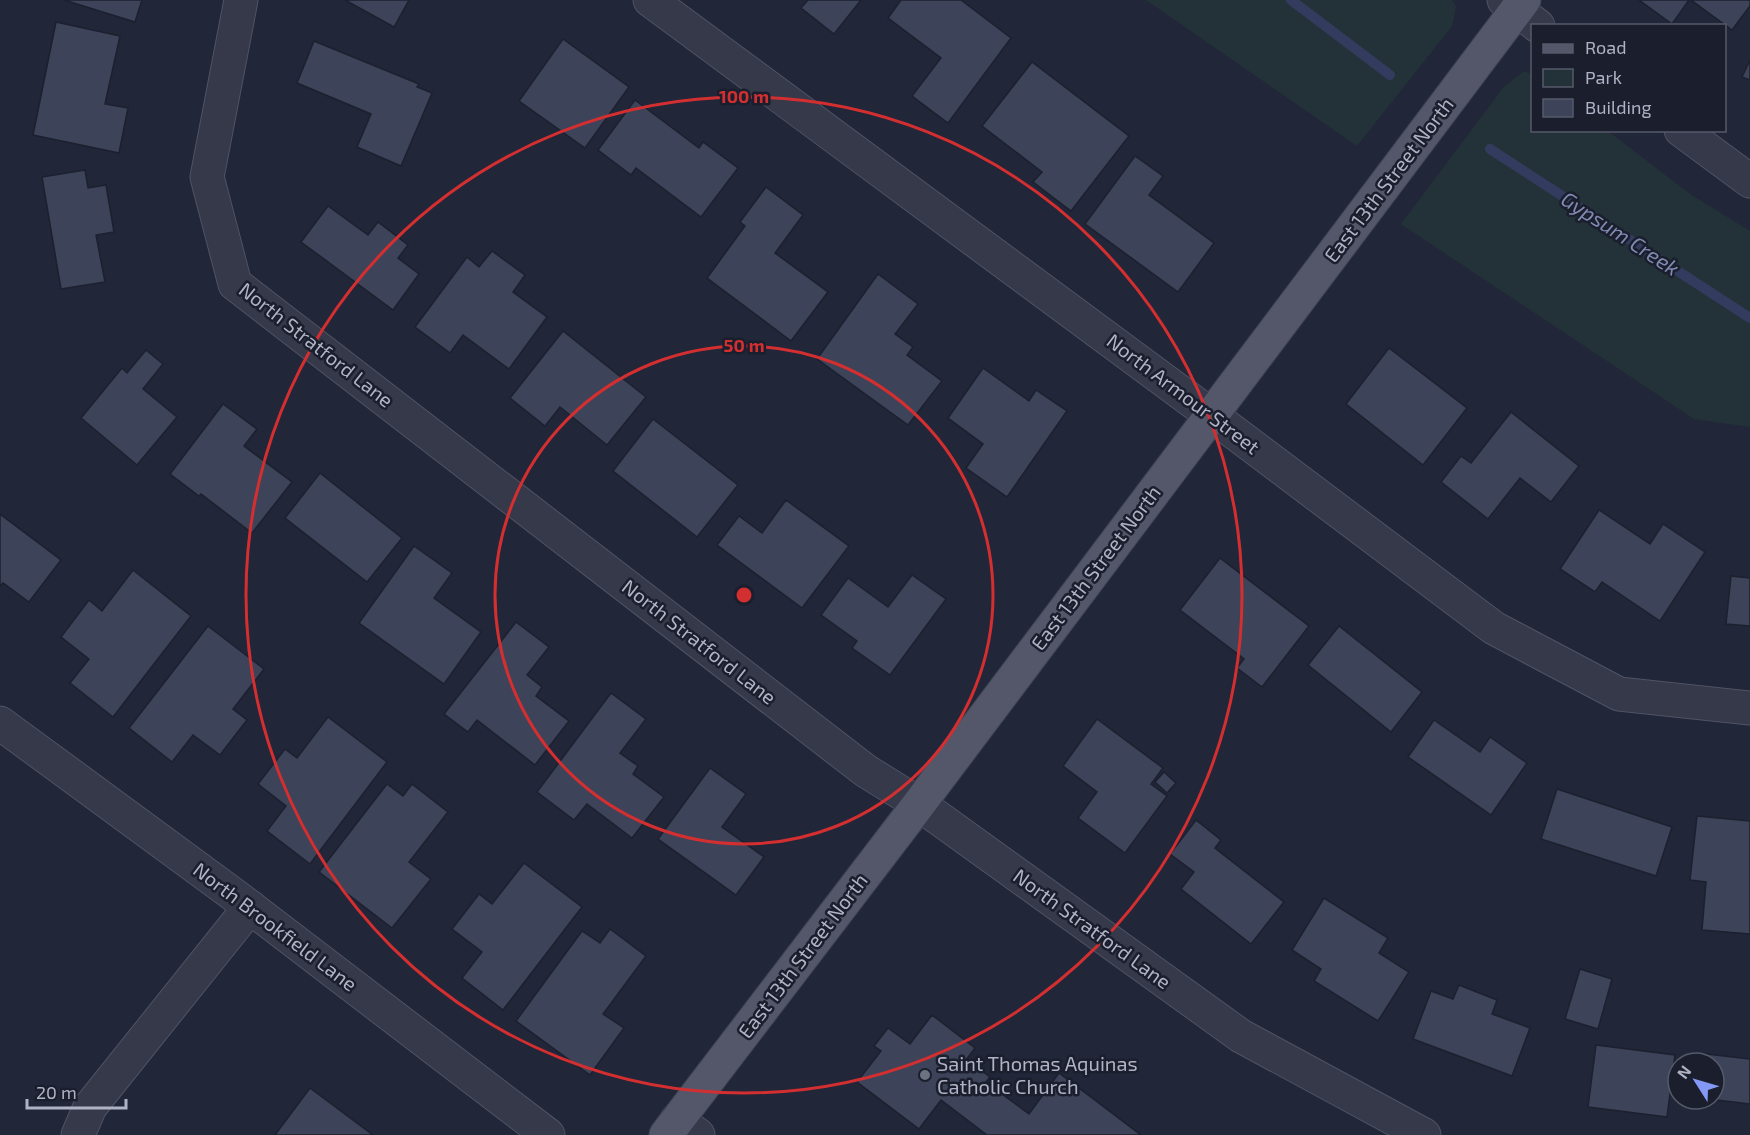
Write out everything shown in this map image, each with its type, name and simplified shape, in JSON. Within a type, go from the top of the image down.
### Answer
[{"type":"main road","name":"East 13th Street North","points":[[680,1130],[919,804],[1211,415],[1521,9]]},
{"type":"street","name":"North Stratford Lane","points":[[241,0],[207,177],[235,284],[866,771],[919,804],[1241,1036],[1424,1135]]},
{"type":"street","name":"North Armour Street","points":[[650,0],[1211,415],[1494,628],[1619,694],[1750,708]]},
{"type":"street","points":[[1684,132],[1750,181]]},
{"type":"street","name":"North Brookfield Lane","points":[[0,723],[250,907],[537,1132]]},
{"type":"street","points":[[78,1135],[90,1107],[250,907]]},
{"type":"green space","points":[[1146,0],[1452,0],[1456,6],[1452,26],[1357,146]]},
{"type":"green space","points":[[1524,71],[1531,74],[1531,132],[1609,132],[1690,194],[1750,231],[1750,427],[1694,419],[1401,224],[1503,88]]},
{"type":"building","points":[[64,0],[142,0],[135,22]]},
{"type":"building","points":[[345,0],[409,0],[394,27]]},
{"type":"building","points":[[808,0],[861,0],[834,34],[801,8]]},
{"type":"building","points":[[901,0],[961,0],[1011,38],[948,123],[912,96],[941,58],[888,18]]},
{"type":"building","points":[[1639,0],[1689,0],[1672,24]]},
{"type":"building","points":[[1691,0],[1750,0],[1750,6],[1732,30]]},
{"type":"building","points":[[56,22],[120,36],[105,104],[128,108],[119,153],[33,135]]},
{"type":"building","points":[[563,39],[629,87],[585,148],[519,101]]},
{"type":"building","points":[[314,41],[419,84],[417,87],[432,93],[401,166],[357,147],[371,114],[297,83]]},
{"type":"building","points":[[1750,60],[1750,80],[1742,77]]},
{"type":"building","points":[[1032,62],[1129,136],[1071,211],[1033,182],[1042,172],[982,126]]},
{"type":"building","points":[[635,100],[699,148],[703,142],[738,168],[701,217],[636,168],[631,175],[598,150]]},
{"type":"building","points":[[1135,156],[1163,176],[1149,195],[1214,243],[1178,292],[1085,224]]},
{"type":"building","points":[[85,170],[88,188],[106,185],[114,232],[96,235],[105,282],[61,289],[42,177]]},
{"type":"building","points":[[766,187],[803,215],[775,253],[828,292],[791,341],[707,278],[745,226],[740,222]]},
{"type":"building","points":[[328,206],[368,235],[378,222],[408,245],[398,258],[419,274],[393,310],[301,242]]},
{"type":"building","points":[[492,251],[525,275],[513,292],[547,317],[509,369],[463,335],[450,353],[415,327],[467,257],[479,267]]},
{"type":"building","points":[[878,274],[918,304],[895,334],[913,347],[907,355],[942,381],[908,425],[817,359]]},
{"type":"building","points":[[563,331],[646,397],[607,445],[560,407],[545,426],[510,398]]},
{"type":"building","points":[[1389,348],[1467,408],[1423,465],[1346,404]]},
{"type":"building","points":[[146,350],[163,364],[143,389],[177,417],[137,465],[81,418],[122,368],[127,373]]},
{"type":"building","points":[[983,368],[1029,401],[1036,390],[1067,411],[1007,497],[966,468],[983,444],[948,418]]},
{"type":"building","points":[[223,404],[257,429],[244,446],[292,482],[252,533],[201,494],[199,496],[170,474]]},
{"type":"building","points":[[1511,412],[1579,466],[1551,502],[1520,478],[1488,519],[1441,482],[1461,456],[1471,463]]},
{"type":"building","points":[[653,419],[738,485],[697,537],[613,471]]},
{"type":"building","points":[[320,473],[402,538],[367,582],[285,518]]},
{"type":"building","points":[[786,500],[849,546],[802,608],[717,545],[739,516],[762,533]]},
{"type":"building","points":[[1599,510],[1650,544],[1663,524],[1705,552],[1660,621],[1602,582],[1595,592],[1560,569]]},
{"type":"building","points":[[0,514],[61,560],[29,602],[3,583],[0,586]]},
{"type":"building","points":[[414,546],[452,573],[434,598],[481,632],[444,684],[359,623]]},
{"type":"building","points":[[1220,558],[1309,626],[1262,687],[1237,668],[1244,659],[1180,610]]},
{"type":"building","points":[[133,570],[191,616],[113,717],[70,683],[89,659],[61,637],[89,600],[102,611]]},
{"type":"building","points":[[912,575],[946,599],[890,675],[852,648],[857,641],[821,615],[848,578],[888,607]]},
{"type":"building","points":[[1731,576],[1750,578],[1750,626],[1726,624]]},
{"type":"building","points":[[516,622],[549,647],[527,675],[542,687],[536,696],[569,721],[535,765],[477,720],[468,732],[444,714]]},
{"type":"building","points":[[208,626],[264,669],[233,709],[247,720],[220,755],[193,735],[172,762],[129,728]]},
{"type":"building","points":[[1339,626],[1422,692],[1391,732],[1308,665]]},
{"type":"building","points":[[611,693],[646,719],[620,753],[638,766],[633,774],[664,797],[632,838],[587,804],[574,820],[537,792]]},
{"type":"building","points":[[328,717],[387,762],[310,864],[267,831],[286,806],[258,784],[285,749],[297,758]]},
{"type":"building","points":[[1097,719],[1163,768],[1151,784],[1167,796],[1125,853],[1078,818],[1097,792],[1063,766]]},
{"type":"building","points":[[1434,720],[1480,752],[1490,737],[1527,763],[1491,815],[1408,757]]},
{"type":"building","points":[[710,768],[746,794],[722,827],[764,857],[736,895],[658,839]]},
{"type":"building","points":[[1164,772],[1176,783],[1167,793],[1155,782]]},
{"type":"building","points":[[387,784],[403,796],[412,784],[448,812],[409,862],[431,879],[392,928],[319,872]]},
{"type":"building","points":[[1557,789],[1672,827],[1656,876],[1541,839]]},
{"type":"building","points":[[1697,816],[1750,821],[1750,934],[1702,930],[1706,882],[1690,880]]},
{"type":"building","points":[[1196,820],[1221,840],[1215,848],[1284,902],[1251,944],[1181,889],[1194,872],[1170,854]]},
{"type":"building","points":[[524,863],[582,907],[503,1010],[462,978],[482,952],[452,929],[479,894],[492,904]]},
{"type":"building","points":[[1324,898],[1388,938],[1379,953],[1409,972],[1378,1021],[1314,981],[1321,969],[1292,950]]},
{"type":"building","points":[[610,929],[646,956],[603,1014],[624,1028],[590,1075],[516,1021],[582,931],[600,943]]},
{"type":"building","points":[[1580,969],[1612,979],[1598,1029],[1565,1019]]},
{"type":"building","points":[[1459,985],[1497,1000],[1492,1014],[1530,1028],[1512,1076],[1413,1039],[1431,991],[1453,999]]},
{"type":"building","name":"Saint Thomas Aquinas Catholic Church","points":[[932,1015],[975,1048],[963,1064],[968,1067],[971,1063],[990,1077],[986,1082],[1029,1114],[1059,1073],[1141,1135],[987,1135],[941,1100],[919,1129],[857,1082],[881,1051],[874,1046],[888,1028],[910,1044]]},
{"type":"building","points":[[1596,1045],[1666,1054],[1667,1117],[1588,1107]]},
{"type":"building","points":[[1726,1056],[1750,1059],[1750,1104],[1726,1101]]},
{"type":"building","points":[[310,1088],[373,1135],[275,1135]]},
{"type":"waterway","name":"Gypsum Creek","points":[[1291,0],[1390,75]]},
{"type":"waterway","name":"Gypsum Creek","points":[[1490,149],[1750,318]]},
{"type":"place","name":"Saint Thomas Aquinas Catholic Church","points":[[925,1075]]}]
